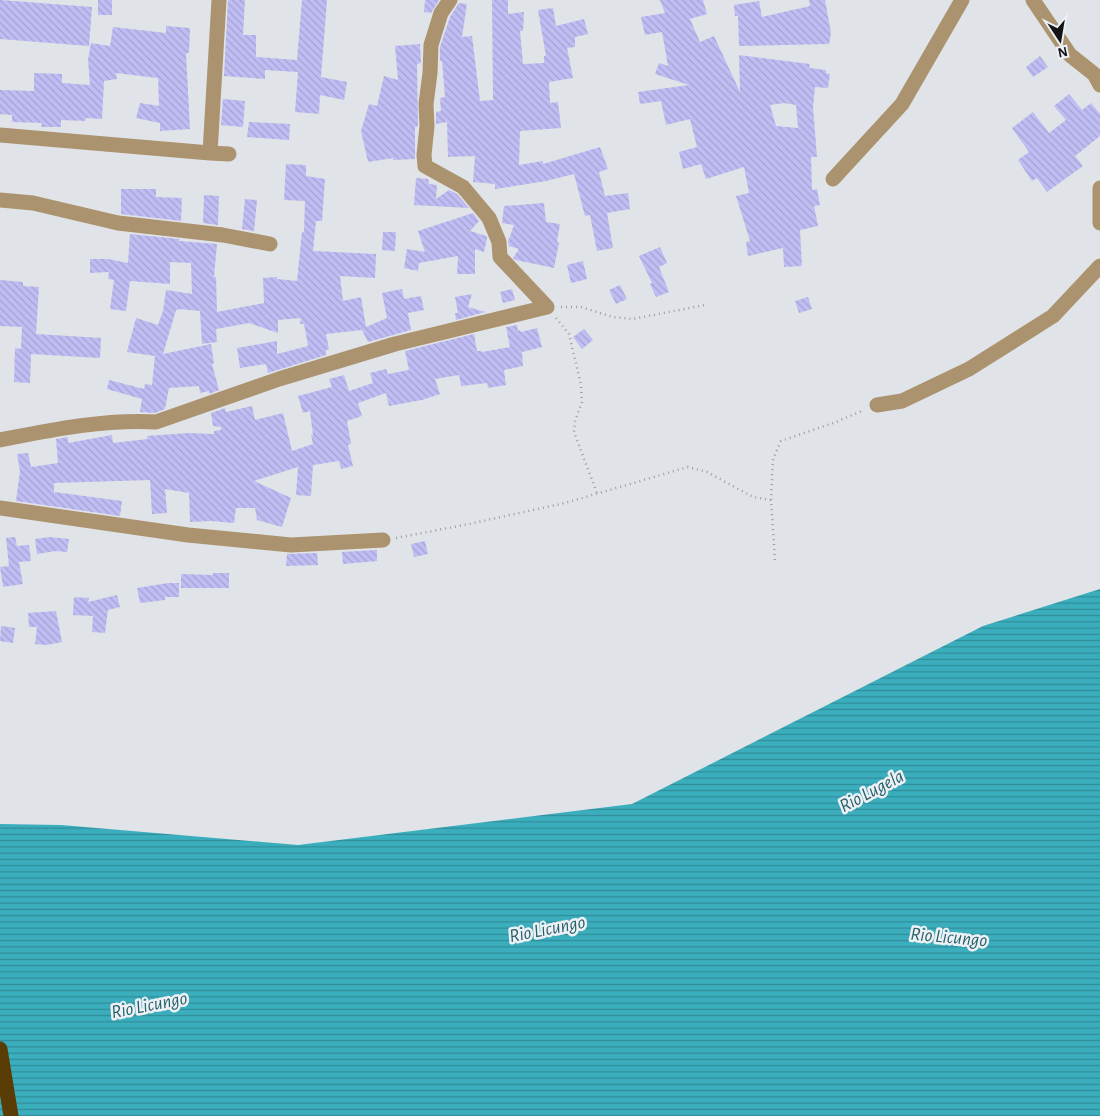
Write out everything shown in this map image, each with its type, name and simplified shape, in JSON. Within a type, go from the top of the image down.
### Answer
[{"type":"highway","points":[[0,1048],[11,1116]]},
{"type":"street","points":[[210,153],[219,0]]},
{"type":"street","points":[[0,440],[92,424],[156,422],[279,380],[395,344],[547,307],[500,257],[499,242],[489,218],[484,212],[462,187],[425,166],[426,104],[431,44],[441,13],[450,0]]},
{"type":"street","points":[[833,180],[902,104],[962,0]]},
{"type":"street","points":[[1033,0],[1070,55],[1098,79]]},
{"type":"street","points":[[0,135],[230,154]]},
{"type":"street","points":[[1100,188],[1100,223]]},
{"type":"street","points":[[0,200],[33,203],[118,223],[223,235],[270,244]]},
{"type":"street","points":[[877,405],[902,401],[969,369],[1053,316],[1100,266]]},
{"type":"street","points":[[0,508],[188,535],[291,545],[383,540]]},
{"type":"path","points":[[547,307],[581,306],[613,317],[633,319],[705,305]]},
{"type":"path","points":[[547,307],[569,334],[581,385],[582,402],[575,421],[574,432],[597,494]]},
{"type":"path","points":[[775,560],[771,500],[773,459],[781,441],[836,422],[877,405]]},
{"type":"path","points":[[383,540],[565,503],[688,467],[707,472],[753,497],[771,500]]},
{"type":"water","points":[[1100,589],[1100,1116],[0,1116],[0,824],[61,825],[298,845],[632,804],[983,626]]},
{"type":"building","points":[[0,0],[92,7],[89,46],[0,39]]},
{"type":"building","points":[[98,0],[112,0],[112,15],[98,15]]},
{"type":"building","points":[[228,0],[245,0],[243,35],[256,35],[256,57],[297,60],[302,0],[327,0],[321,77],[347,82],[344,100],[320,95],[319,114],[295,112],[298,72],[265,70],[265,79],[224,76]]},
{"type":"building","points":[[425,0],[439,0],[431,13],[424,12]]},
{"type":"building","points":[[492,0],[508,0],[508,14],[524,12],[523,31],[520,31],[523,64],[544,63],[544,56],[546,56],[538,10],[553,8],[556,26],[584,19],[588,34],[575,37],[575,47],[567,48],[573,78],[549,82],[550,103],[558,102],[561,128],[520,131],[519,165],[543,161],[543,164],[600,147],[608,169],[599,172],[605,196],[628,193],[630,209],[607,213],[613,248],[597,251],[590,215],[585,216],[574,174],[546,181],[495,189],[495,184],[473,182],[475,156],[448,157],[447,122],[436,124],[436,112],[441,111],[440,98],[445,97],[440,47],[450,17],[459,3],[467,4],[462,37],[472,36],[480,101],[493,100]]},
{"type":"building","points":[[660,0],[703,0],[707,14],[690,19],[700,42],[714,36],[740,92],[739,55],[810,64],[809,68],[826,70],[826,73],[830,74],[828,88],[815,87],[813,107],[817,157],[811,157],[812,190],[817,189],[820,205],[814,206],[818,226],[800,230],[802,266],[784,267],[783,248],[748,256],[746,242],[750,241],[736,196],[749,193],[744,167],[706,179],[701,164],[683,169],[679,152],[697,147],[690,119],[666,125],[661,101],[640,104],[638,92],[689,85],[655,74],[659,63],[668,66],[662,32],[645,35],[641,17],[665,13]],"holes":[[[784,103],[796,105],[798,128],[776,126],[770,105]]]},
{"type":"building","points":[[809,0],[825,0],[831,33],[829,44],[739,46],[738,16],[735,16],[734,5],[759,1],[762,17],[810,6]]},
{"type":"building","points":[[166,26],[190,28],[189,53],[186,53],[190,129],[160,131],[160,123],[136,118],[140,103],[159,106],[158,78],[116,73],[117,79],[104,81],[102,119],[86,118],[85,121],[61,120],[61,127],[41,127],[42,123],[12,122],[12,115],[0,114],[0,90],[34,91],[34,73],[62,74],[62,83],[90,85],[88,60],[91,43],[110,46],[113,27],[166,33]]},
{"type":"building","points":[[420,44],[421,63],[417,64],[418,126],[415,127],[415,159],[393,160],[393,158],[368,162],[361,131],[369,104],[377,106],[384,76],[398,80],[395,46]]},
{"type":"building","points":[[1040,56],[1048,67],[1033,77],[1026,67]]},
{"type":"building","points":[[1069,94],[1082,110],[1091,103],[1100,114],[1100,136],[1075,156],[1083,166],[1047,192],[1037,178],[1032,181],[1018,160],[1029,152],[1012,128],[1033,112],[1049,133],[1066,120],[1054,106]]},
{"type":"building","points":[[223,99],[245,101],[243,127],[221,125]]},
{"type":"building","points":[[249,122],[290,124],[289,140],[247,137]]},
{"type":"building","points":[[286,164],[306,165],[306,176],[325,179],[322,221],[316,221],[313,251],[376,254],[375,278],[340,276],[343,301],[361,297],[366,327],[387,318],[382,293],[402,289],[404,299],[421,296],[424,310],[408,313],[411,330],[368,342],[362,330],[326,334],[329,349],[326,350],[326,355],[268,373],[266,364],[240,368],[237,348],[277,341],[277,354],[308,346],[304,324],[300,324],[301,318],[278,320],[278,333],[249,323],[216,329],[217,342],[202,344],[200,311],[176,310],[163,354],[211,344],[214,363],[212,364],[219,390],[209,394],[209,391],[200,393],[199,386],[169,388],[165,409],[155,413],[140,412],[142,399],[107,389],[109,380],[144,389],[145,384],[152,385],[155,356],[127,352],[136,318],[158,325],[163,311],[166,290],[192,294],[191,263],[170,262],[170,284],[130,281],[126,311],[110,309],[114,280],[108,279],[109,272],[90,273],[90,259],[108,259],[128,263],[130,234],[217,244],[214,277],[216,277],[217,312],[264,303],[263,278],[277,277],[277,279],[297,281],[302,232],[304,232],[305,201],[284,200]]},
{"type":"building","points":[[416,178],[428,179],[429,184],[437,185],[436,199],[449,190],[457,194],[469,208],[414,205]]},
{"type":"building","points":[[121,189],[156,189],[156,197],[182,198],[181,221],[121,214]]},
{"type":"building","points":[[204,195],[219,196],[218,225],[203,223]]},
{"type":"building","points":[[245,199],[257,200],[254,231],[242,229]]},
{"type":"building","points":[[544,203],[546,222],[560,224],[557,242],[559,243],[554,268],[513,258],[519,249],[509,246],[508,242],[514,225],[502,223],[504,206]]},
{"type":"building","points":[[473,213],[479,221],[470,231],[487,238],[484,252],[475,249],[475,274],[457,274],[458,256],[419,263],[418,271],[404,268],[407,249],[425,252],[418,231]]},
{"type":"building","points":[[383,232],[396,232],[395,251],[382,250]]},
{"type":"building","points":[[660,247],[667,263],[659,267],[669,292],[656,297],[650,284],[652,283],[639,256]]},
{"type":"building","points":[[583,261],[587,279],[571,283],[567,265]]},
{"type":"building","points":[[0,280],[23,282],[23,286],[39,287],[36,334],[101,338],[100,358],[31,354],[30,383],[14,382],[15,348],[21,349],[22,327],[0,326]]},
{"type":"building","points":[[620,285],[627,299],[616,304],[609,290]]},
{"type":"building","points":[[512,289],[515,300],[503,303],[500,292]]},
{"type":"building","points":[[472,294],[468,307],[485,312],[456,320],[455,313],[458,313],[455,297]]},
{"type":"building","points":[[808,297],[812,309],[799,313],[795,301]]},
{"type":"building","points":[[517,325],[518,331],[520,330],[521,332],[537,328],[542,347],[522,352],[523,366],[504,370],[506,385],[488,388],[487,383],[461,386],[459,375],[435,379],[440,394],[422,400],[389,406],[386,393],[358,403],[362,416],[347,421],[351,444],[348,445],[353,466],[341,469],[339,461],[313,465],[311,496],[296,495],[298,467],[254,481],[291,498],[282,527],[257,520],[255,508],[236,508],[234,523],[190,522],[189,493],[165,489],[167,513],[152,514],[150,480],[54,483],[54,492],[122,501],[120,516],[16,501],[20,471],[17,454],[28,453],[31,467],[58,463],[56,439],[68,437],[68,443],[112,435],[113,443],[148,439],[147,436],[189,433],[214,434],[214,431],[221,430],[221,427],[213,426],[211,413],[225,408],[226,412],[252,406],[255,420],[283,413],[292,451],[313,444],[310,411],[303,413],[298,396],[332,387],[329,379],[344,375],[349,391],[373,383],[370,373],[386,369],[388,374],[409,370],[405,351],[474,334],[477,351],[482,352],[510,347],[506,327]]},
{"type":"building","points":[[584,329],[593,340],[582,349],[573,337]]},
{"type":"building","points":[[15,537],[17,546],[29,545],[31,561],[19,562],[23,584],[3,587],[0,567],[9,566],[6,538]]},
{"type":"building","points":[[49,537],[69,539],[67,552],[56,551],[37,554],[35,539]]},
{"type":"building","points":[[425,541],[428,554],[414,557],[411,544]]},
{"type":"building","points":[[377,550],[377,561],[343,564],[342,552]]},
{"type":"building","points":[[317,553],[318,565],[286,566],[287,554]]},
{"type":"building","points":[[213,573],[229,573],[229,588],[181,588],[181,574],[213,575]]},
{"type":"building","points":[[179,583],[179,597],[165,597],[165,600],[140,603],[137,588]]},
{"type":"building","points":[[117,595],[120,607],[108,610],[105,633],[92,632],[93,616],[73,615],[74,597],[89,598],[88,602]]},
{"type":"building","points":[[56,611],[62,642],[46,645],[35,644],[37,627],[29,627],[28,613]]},
{"type":"building","points":[[1,626],[15,628],[13,643],[0,641]]},
{"type":"water label","name":"Rio Lugela","points":[[871,790]]},
{"type":"water label","name":"Rio Licungo","points":[[547,928]]},
{"type":"water label","name":"Rio Licungo","points":[[949,936]]},
{"type":"water label","name":"Rio Licungo","points":[[149,1004]]}]
